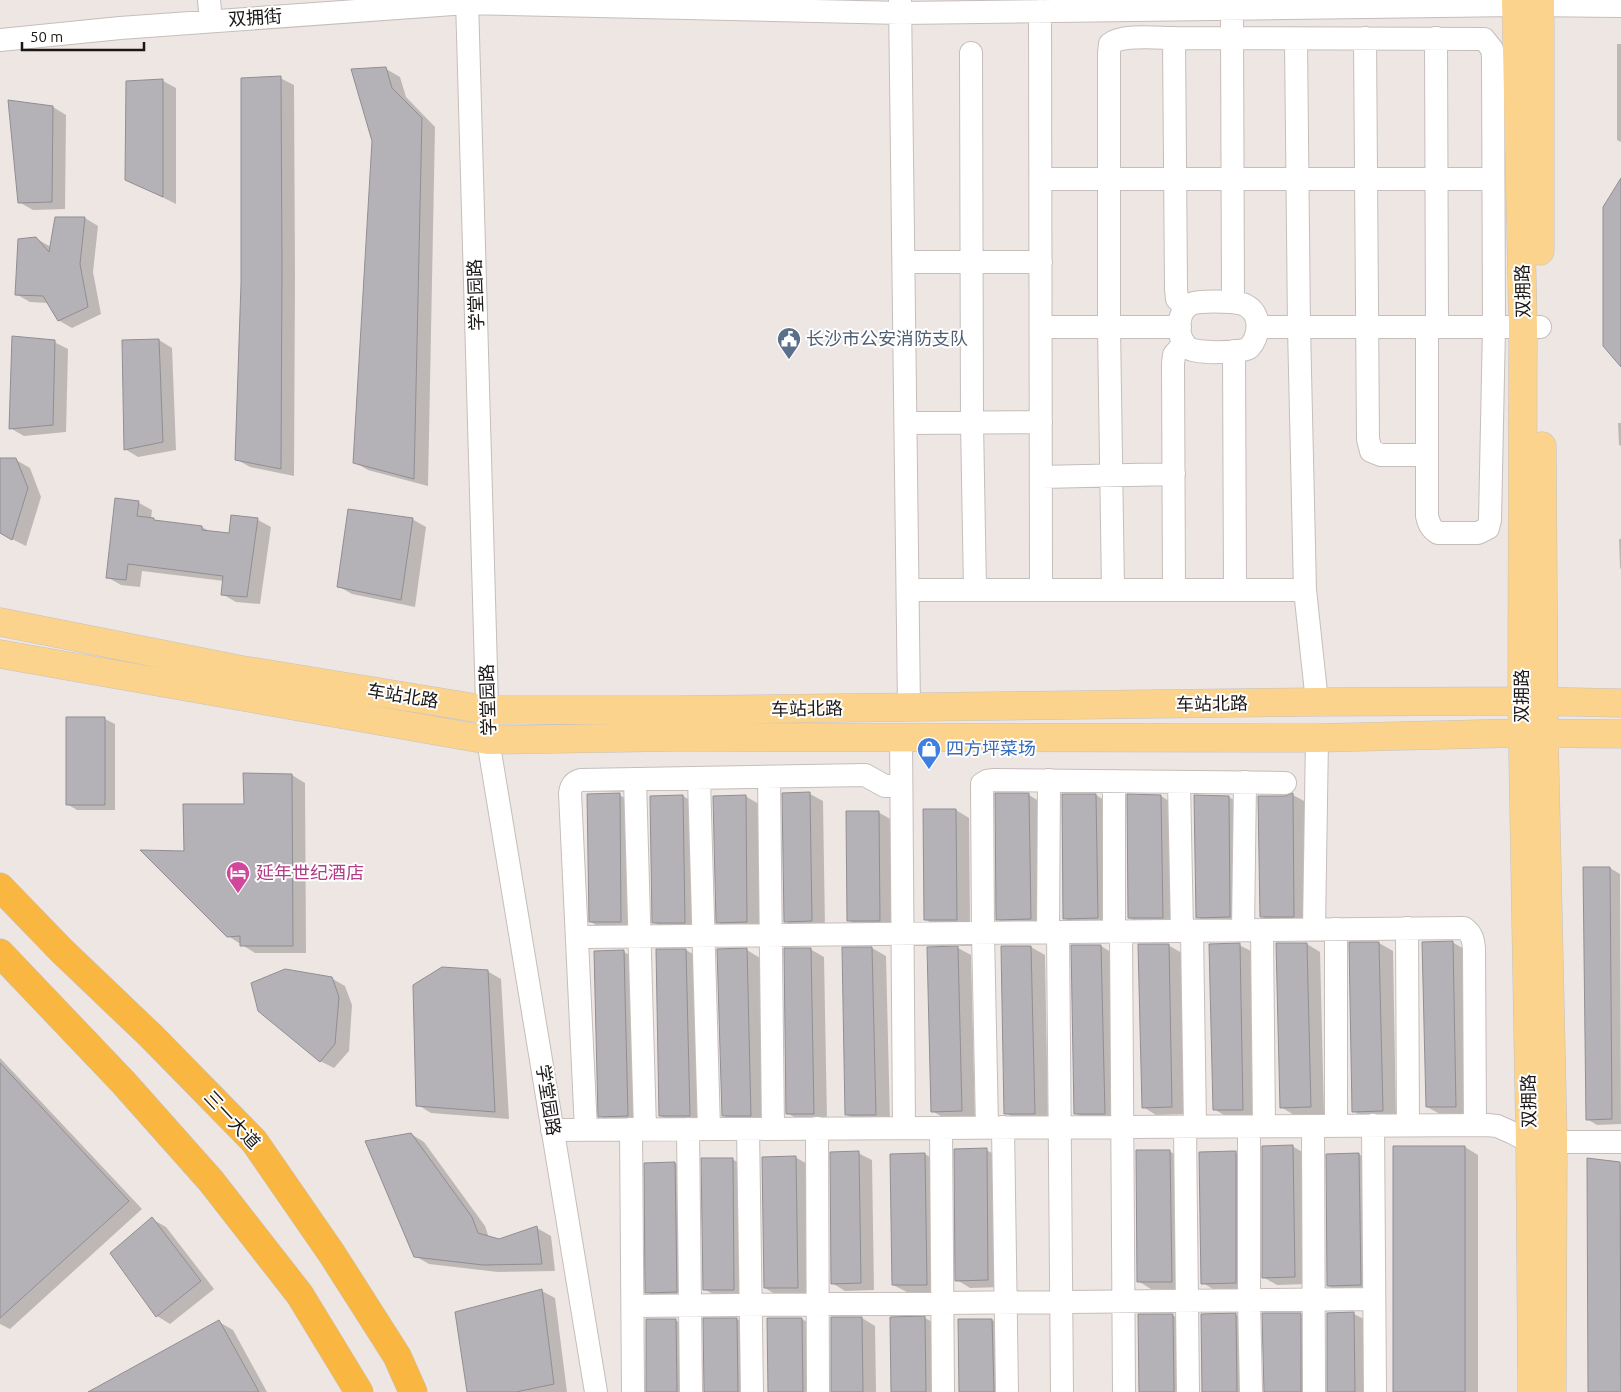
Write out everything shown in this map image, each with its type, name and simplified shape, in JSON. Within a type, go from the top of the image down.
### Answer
[{"type":"highway","name":"三一大道","points":[[0,887],[254,1141],[332,1254],[397,1356],[413,1392]]},
{"type":"highway","points":[[3,961],[123,1082],[211,1181],[300,1295],[359,1392]]},
{"type":"main road","name":"双拥路","points":[[1528,3],[1532,327],[1533,733],[1542,1142],[1552,1392]]},
{"type":"main road","name":"车站北路","points":[[0,622],[237,668],[488,710],[910,708],[1317,702],[1621,703]]},
{"type":"main road","name":"车站北路","points":[[0,654],[488,740],[677,737],[1317,738],[1533,733],[1621,734]]},
{"type":"main road","name":"双拥路","points":[[1532,1392],[1542,1142]]},
{"type":"street","name":"双拥街","points":[[0,40],[120,28],[210,11],[467,2],[900,6],[1040,11],[1528,3],[1621,6]]},
{"type":"street","name":"学堂园路","points":[[467,2],[488,740],[596,1392]]},
{"type":"street","points":[[900,6],[910,708]]},
{"type":"street","points":[[1232,9],[1233,302]]},
{"type":"street","points":[[1040,11],[1042,590]]},
{"type":"street","points":[[1113,590],[1109,327],[1110,44],[1114,40],[1123,38],[1436,38],[1484,39],[1492,49],[1494,327],[1490,520],[1488,528],[1478,533],[1438,532],[1432,530],[1427,516],[1427,455],[1437,180],[1436,38]]},
{"type":"street","points":[[1174,38],[1176,289],[1183,326],[1190,349],[1197,351],[1245,350],[1256,338],[1258,327],[1255,316],[1248,306],[1233,302],[1192,304],[1183,326],[1173,364],[1174,590]]},
{"type":"street","points":[[1365,38],[1368,439],[1371,451],[1381,455],[1427,455]]},
{"type":"street","points":[[1296,39],[1299,327],[1305,590],[1317,702]]},
{"type":"street","points":[[971,53],[972,422],[975,590]]},
{"type":"street","points":[[1041,180],[1493,180]]},
{"type":"street","points":[[904,262],[1041,262]]},
{"type":"street","points":[[1041,326],[1183,326]]},
{"type":"street","points":[[1258,327],[1532,327]]},
{"type":"street","points":[[1234,351],[1235,590]]},
{"type":"street","points":[[906,423],[1041,422]]},
{"type":"street","points":[[1041,477],[1174,474]]},
{"type":"street","points":[[908,590],[1305,590]]},
{"type":"street","points":[[900,737],[904,1128]]},
{"type":"street","points":[[1314,929],[1317,738]]},
{"type":"street","points":[[586,1130],[571,786],[581,780],[865,775],[885,786],[901,786]]},
{"type":"street","points":[[769,777],[773,1129]]},
{"type":"street","points":[[690,1392],[690,1305],[704,936],[699,778]]},
{"type":"street","points":[[633,1392],[632,1306],[638,1129],[640,936],[635,780]]},
{"type":"street","points":[[1007,1392],[1006,1302],[983,933],[982,784],[994,780],[1285,783]]},
{"type":"street","points":[[1049,780],[1060,1127],[1062,1392]]},
{"type":"street","points":[[1114,781],[1123,1127],[1124,1392]]},
{"type":"street","points":[[1179,782],[1187,931],[1190,1126],[1187,1301],[1188,1392]]},
{"type":"street","points":[[1245,782],[1252,930],[1256,1126],[1249,1300],[1251,1392]]},
{"type":"street","points":[[1407,928],[1408,1125]]},
{"type":"street","points":[[584,937],[1464,928],[1470,932],[1474,948],[1475,1125]]},
{"type":"street","points":[[1336,929],[1336,1126]]},
{"type":"street","points":[[1373,1125],[1375,1392]]},
{"type":"street","points":[[552,1130],[1475,1125],[1497,1126],[1542,1142],[1621,1142]]},
{"type":"street","points":[[1313,1126],[1314,1392]]},
{"type":"street","points":[[817,1128],[818,1392]]},
{"type":"street","points":[[941,1128],[943,1392]]},
{"type":"street","points":[[748,1129],[752,1392]]},
{"type":"street","points":[[632,1306],[1374,1299]]},
{"type":"building","points":[[386,67],[392,88],[422,118],[414,479],[353,463],[372,141],[351,69]]},
{"type":"building","points":[[281,76],[281,469],[235,460],[241,284],[241,78]]},
{"type":"building","points":[[163,79],[163,197],[125,180],[126,81]]},
{"type":"building","points":[[8,100],[53,106],[52,202],[18,203]]},
{"type":"building","points":[[1621,178],[1621,367],[1603,346],[1603,207]]},
{"type":"building","points":[[55,217],[85,217],[80,264],[88,307],[58,321],[43,296],[15,295],[18,239],[36,237],[49,252]]},
{"type":"building","points":[[12,336],[55,340],[53,425],[9,429]]},
{"type":"building","points":[[159,339],[163,442],[124,450],[122,340]]},
{"type":"building","points":[[0,458],[16,458],[28,488],[12,540],[0,533]]},
{"type":"building","points":[[115,498],[139,501],[137,516],[202,526],[202,530],[229,533],[231,515],[258,518],[247,597],[221,595],[223,576],[128,564],[126,580],[106,578]]},
{"type":"building","points":[[348,509],[413,518],[401,600],[337,587]]},
{"type":"building","points":[[66,717],[105,717],[105,805],[66,805]]},
{"type":"building","name":"延年世纪酒店","points":[[243,773],[292,774],[293,946],[240,946],[240,936],[227,937],[140,850],[184,851],[183,804],[244,804]]},
{"type":"building","points":[[810,792],[812,921],[784,922],[782,793]]},
{"type":"building","points":[[620,793],[621,922],[589,922],[587,794]]},
{"type":"building","points":[[995,793],[1029,793],[1031,919],[996,920]]},
{"type":"building","points":[[1293,793],[1294,917],[1260,917],[1258,796],[1285,796]]},
{"type":"building","points":[[1062,794],[1096,794],[1098,918],[1063,919]]},
{"type":"building","points":[[1127,794],[1161,795],[1163,918],[1128,918]]},
{"type":"building","points":[[683,795],[685,923],[652,923],[650,796]]},
{"type":"building","points":[[746,795],[747,922],[716,923],[713,796]]},
{"type":"building","points":[[1194,795],[1229,796],[1230,917],[1196,918]]},
{"type":"building","points":[[923,809],[956,809],[957,920],[924,920]]},
{"type":"building","points":[[846,811],[879,811],[880,921],[847,921]]},
{"type":"building","points":[[1583,867],[1610,867],[1612,1119],[1586,1120]]},
{"type":"building","points":[[1453,941],[1456,1107],[1426,1107],[1422,942]]},
{"type":"building","points":[[1349,942],[1379,942],[1383,1111],[1352,1112]]},
{"type":"building","points":[[1240,943],[1243,1110],[1213,1110],[1209,944]]},
{"type":"building","points":[[1276,943],[1307,943],[1311,1107],[1280,1108]]},
{"type":"building","points":[[1138,944],[1169,944],[1172,1107],[1142,1108]]},
{"type":"building","points":[[1071,945],[1101,945],[1105,1114],[1074,1114]]},
{"type":"building","points":[[958,946],[962,1111],[931,1112],[927,947]]},
{"type":"building","points":[[1001,946],[1031,946],[1035,1114],[1004,1114]]},
{"type":"building","points":[[842,947],[872,947],[876,1115],[845,1115]]},
{"type":"building","points":[[747,948],[751,1116],[722,1116],[717,949]]},
{"type":"building","points":[[784,948],[811,948],[814,1114],[786,1114]]},
{"type":"building","points":[[656,949],[686,949],[690,1116],[659,1116]]},
{"type":"building","points":[[624,950],[628,1116],[598,1117],[594,951]]},
{"type":"building","points":[[442,967],[488,970],[495,1112],[416,1106],[413,985]]},
{"type":"building","points":[[285,969],[332,977],[339,997],[335,1044],[320,1062],[258,1011],[251,983]]},
{"type":"building","points":[[0,1063],[129,1201],[0,1318]]},
{"type":"building","points":[[411,1133],[472,1217],[478,1233],[499,1239],[537,1226],[542,1264],[483,1265],[414,1257],[365,1141]]},
{"type":"building","points":[[1293,1145],[1295,1277],[1262,1278],[1262,1146]]},
{"type":"building","points":[[1393,1146],[1465,1146],[1465,1392],[1393,1392]]},
{"type":"building","points":[[987,1148],[988,1280],[955,1281],[954,1149]]},
{"type":"building","points":[[1136,1150],[1170,1150],[1172,1282],[1137,1282]]},
{"type":"building","points":[[859,1151],[861,1283],[831,1284],[830,1152]]},
{"type":"building","points":[[1236,1151],[1236,1283],[1201,1284],[1199,1152]]},
{"type":"building","points":[[925,1153],[927,1285],[892,1285],[890,1154]]},
{"type":"building","points":[[1359,1153],[1361,1285],[1327,1286],[1326,1154]]},
{"type":"building","points":[[796,1156],[798,1288],[764,1288],[762,1157]]},
{"type":"building","points":[[701,1158],[733,1158],[734,1290],[703,1290]]},
{"type":"building","points":[[1587,1158],[1620,1162],[1621,1392],[1588,1392]]},
{"type":"building","points":[[675,1162],[677,1292],[645,1293],[644,1163]]},
{"type":"building","points":[[152,1217],[201,1281],[156,1317],[110,1253]]},
{"type":"building","points":[[542,1289],[554,1384],[516,1392],[467,1392],[455,1312]]},
{"type":"building","points":[[1354,1312],[1355,1392],[1327,1392],[1327,1313]]},
{"type":"building","points":[[1236,1313],[1237,1392],[1202,1392],[1201,1314]]},
{"type":"building","points":[[1262,1313],[1301,1313],[1301,1392],[1264,1392]]},
{"type":"building","points":[[1138,1314],[1173,1314],[1174,1392],[1139,1392]]},
{"type":"building","points":[[925,1316],[926,1392],[891,1392],[890,1317]]},
{"type":"building","points":[[831,1317],[862,1317],[863,1392],[831,1392]]},
{"type":"building","points":[[703,1318],[737,1318],[738,1392],[704,1392]]},
{"type":"building","points":[[767,1318],[802,1318],[803,1392],[768,1392]]},
{"type":"building","points":[[646,1319],[676,1319],[677,1392],[646,1392]]},
{"type":"building","points":[[958,1319],[992,1319],[994,1392],[959,1392]]},
{"type":"building","points":[[219,1320],[259,1392],[88,1392]]},
{"type":"place","name":"长沙市公安消防支队","points":[[789,360]]},
{"type":"place","name":"四方坪菜场","points":[[929,770]]},
{"type":"place","name":"延年世纪酒店","points":[[238,894]]}]
